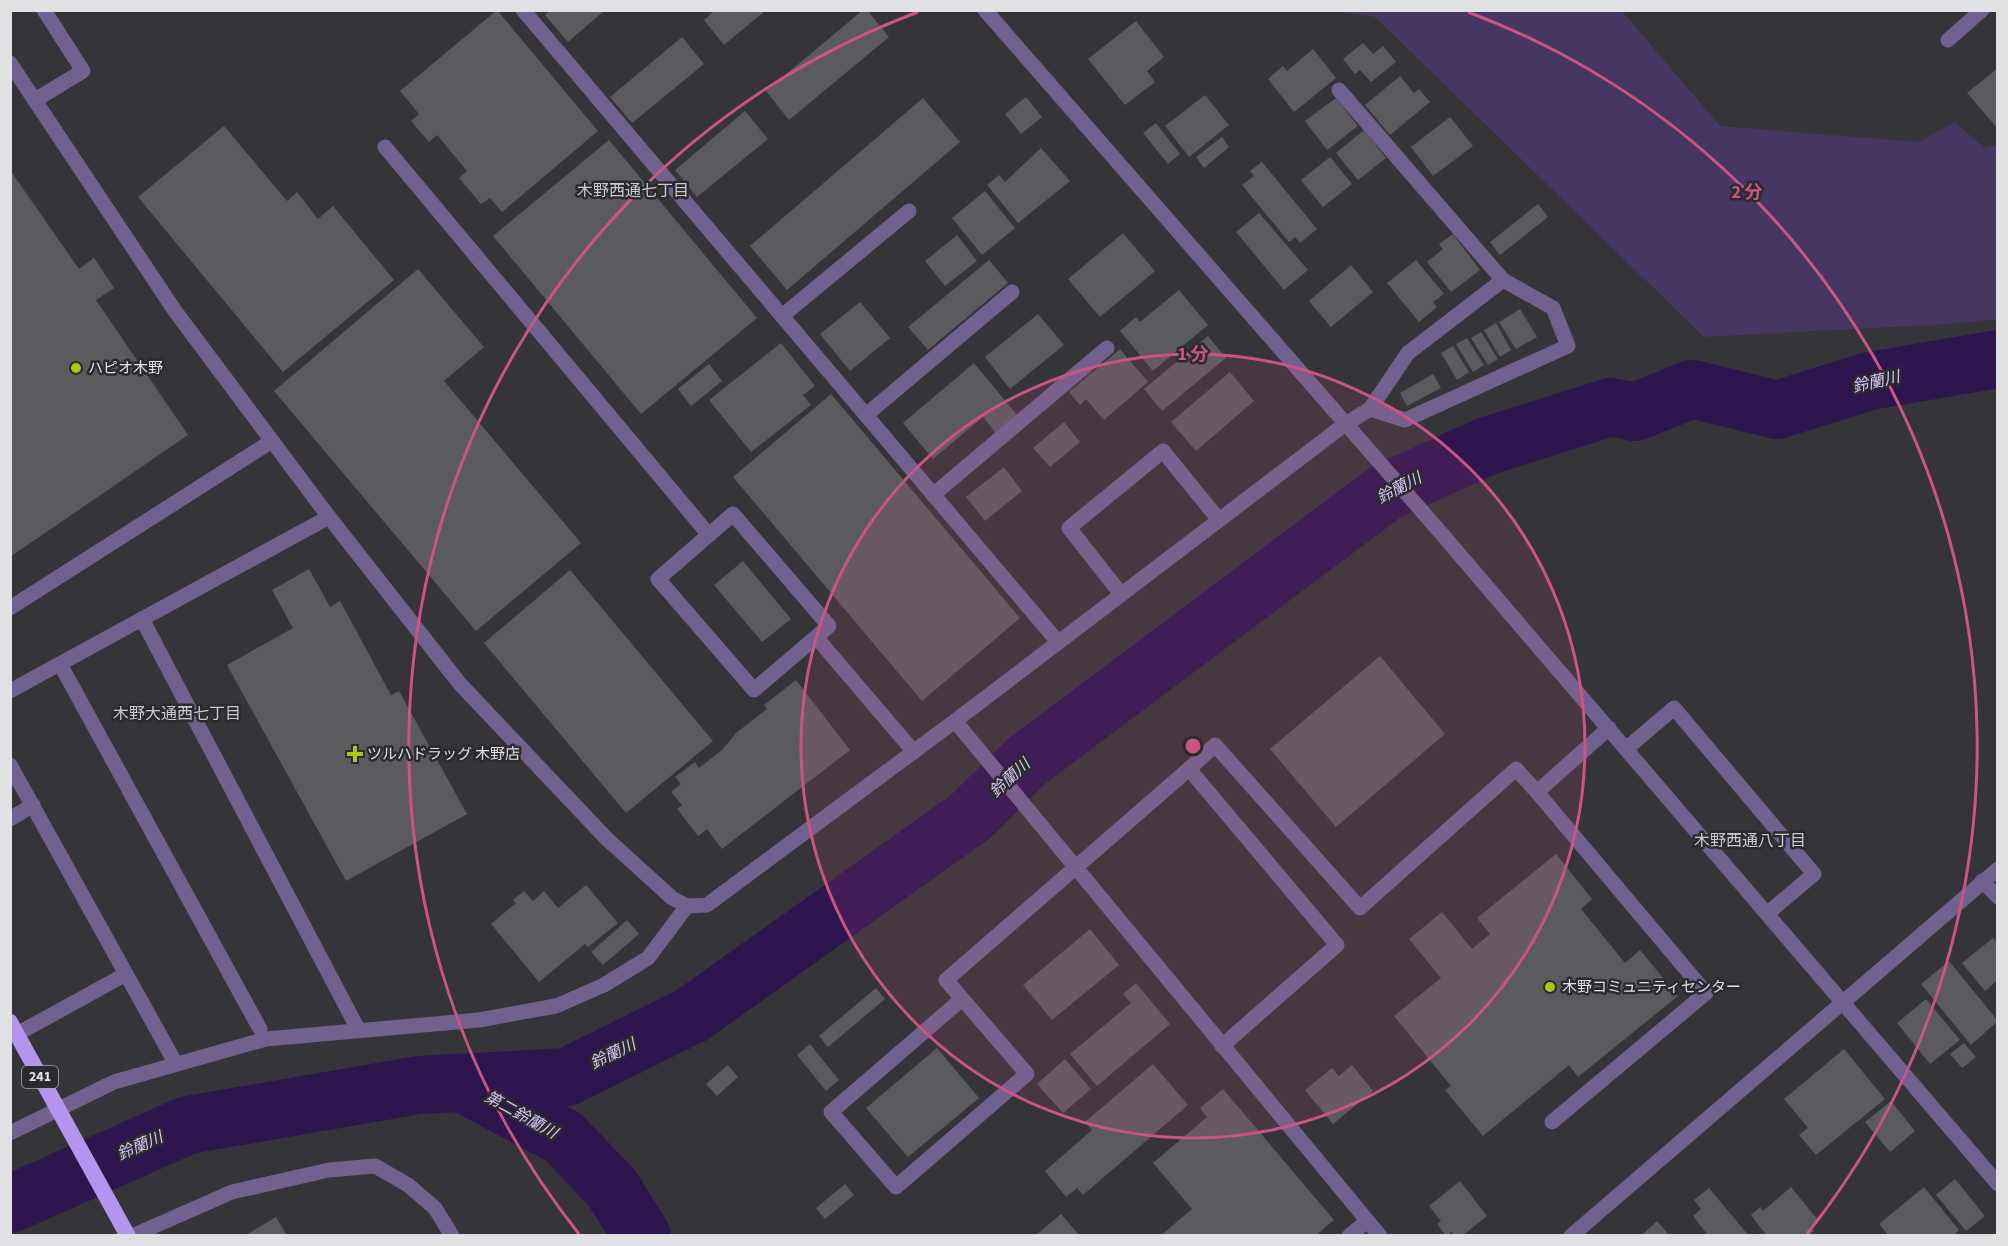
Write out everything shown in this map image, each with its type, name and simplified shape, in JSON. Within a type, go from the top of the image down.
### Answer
[{"type":"highway","name":"241","points":[[14,1028],[117,1217],[130,1236]]},
{"type":"street","points":[[35,100],[83,71],[44,10]]},
{"type":"street","points":[[523,10],[1058,642]]},
{"type":"street","points":[[985,10],[1344,425],[1441,533],[1845,1002],[1998,1184]]},
{"type":"street","points":[[1948,40],[1982,10]]},
{"type":"street","points":[[10,63],[175,311],[329,517],[460,684],[607,839],[672,898],[687,906],[707,905],[914,752],[1344,425],[1370,409],[1408,353],[1503,280]]},
{"type":"street","points":[[1339,90],[1503,280],[1553,308],[1568,346],[1405,420],[1370,409]]},
{"type":"street","points":[[385,147],[709,535]]},
{"type":"street","points":[[782,316],[909,211]]},
{"type":"street","points":[[866,416],[1012,292]]},
{"type":"street","points":[[933,495],[1107,348]]},
{"type":"street","points":[[10,608],[272,441]]},
{"type":"street","points":[[1121,594],[1068,528],[1163,451],[1219,520]]},
{"type":"street","points":[[734,514],[830,626],[816,638],[754,690],[658,579],[734,514]]},
{"type":"street","points":[[10,691],[329,517]]},
{"type":"street","points":[[142,619],[358,1029]]},
{"type":"street","points":[[816,638],[914,752]]},
{"type":"street","points":[[60,664],[260,1029]]},
{"type":"street","points":[[1626,749],[1674,708],[1814,874],[1768,913]]},
{"type":"street","points":[[955,721],[1035,822],[1380,1236]]},
{"type":"street","points":[[1538,792],[1609,728]]},
{"type":"street","points":[[962,999],[831,1112],[896,1187],[1027,1074],[946,980],[1215,745],[1359,908],[1516,768],[1706,993],[1552,1122]]},
{"type":"street","points":[[10,765],[176,1064]]},
{"type":"street","points":[[1189,769],[1337,945],[1222,1046]]},
{"type":"street","points":[[10,819],[33,806]]},
{"type":"street","points":[[1571,1236],[1998,868]]},
{"type":"street","points":[[1982,881],[1998,897]]},
{"type":"street","points":[[10,1133],[114,1082],[266,1039],[479,1020],[556,1006],[604,985],[648,958],[687,906]]},
{"type":"street","points":[[14,1028],[126,974]]},
{"type":"street","points":[[130,1236],[232,1192],[329,1170],[375,1166],[408,1185],[435,1208],[452,1236]]},
{"type":"street","points":[[1349,1236],[1367,1221]]},
{"type":"shaded area","points":[[1334,11],[1622,11],[1720,126],[1919,142],[1955,122],[1984,148],[1997,145],[1997,319],[1948,324],[1704,337],[1375,17]]},
{"type":"building","points":[[497,10],[598,131],[502,212],[490,198],[481,204],[459,178],[467,171],[437,135],[429,142],[411,121],[419,114],[400,91]]},
{"type":"building","points":[[551,10],[605,10],[568,42],[545,15]]},
{"type":"building","points":[[715,10],[766,10],[724,45],[704,20]]},
{"type":"building","points":[[863,10],[867,10],[889,37],[789,120],[766,91]]},
{"type":"building","points":[[1136,21],[1164,57],[1147,71],[1155,82],[1125,105],[1088,59]]},
{"type":"building","points":[[682,37],[704,64],[632,123],[610,97]]},
{"type":"building","points":[[1363,43],[1373,54],[1383,46],[1396,62],[1371,82],[1360,70],[1355,74],[1343,59]]},
{"type":"building","points":[[1313,49],[1336,78],[1294,112],[1268,79],[1283,66],[1287,71]]},
{"type":"building","points":[[1998,68],[1998,129],[1967,93]]},
{"type":"building","points":[[1400,76],[1414,93],[1419,89],[1430,102],[1390,135],[1365,105]]},
{"type":"building","points":[[1205,95],[1229,125],[1189,157],[1165,126]]},
{"type":"building","points":[[1026,97],[1042,117],[1021,134],[1005,114]]},
{"type":"building","points":[[923,98],[960,142],[787,290],[750,246]]},
{"type":"building","points":[[1336,98],[1358,126],[1327,150],[1305,121]]},
{"type":"building","points":[[745,111],[768,139],[697,197],[675,170]]},
{"type":"building","points":[[1450,117],[1473,146],[1433,176],[1411,147]]},
{"type":"building","points":[[1156,123],[1180,154],[1168,164],[1143,133]]},
{"type":"building","points":[[224,126],[287,201],[297,192],[318,219],[333,206],[394,280],[283,372],[138,197]]},
{"type":"building","points":[[1364,130],[1386,158],[1358,180],[1336,153]]},
{"type":"building","points":[[1222,137],[1229,147],[1204,168],[1196,157]]},
{"type":"building","points":[[609,140],[757,318],[641,414],[493,236]]},
{"type":"building","points":[[1041,148],[1070,181],[1018,223],[987,185],[999,175],[1005,182]]},
{"type":"building","points":[[1330,157],[1352,184],[1323,207],[1301,180]]},
{"type":"building","points":[[1262,162],[1317,229],[1300,243],[1295,237],[1289,242],[1242,185],[1254,176],[1250,171]]},
{"type":"building","name":"ハピオ木野","points":[[10,170],[79,269],[94,258],[114,288],[96,300],[188,435],[10,557]]},
{"type":"building","points":[[985,191],[1015,228],[982,255],[952,218]]},
{"type":"building","points":[[1538,204],[1548,217],[1500,255],[1490,242]]},
{"type":"building","points":[[1259,213],[1308,270],[1284,290],[1236,232]]},
{"type":"building","points":[[1123,233],[1155,271],[1100,317],[1068,279]]},
{"type":"building","points":[[1453,234],[1480,270],[1451,292],[1427,262],[1443,249],[1439,244]]},
{"type":"building","points":[[957,235],[977,261],[945,286],[925,261]]},
{"type":"building","points":[[989,260],[1008,283],[928,350],[908,327]]},
{"type":"building","points":[[1416,260],[1444,294],[1433,302],[1437,307],[1419,322],[1387,283]]},
{"type":"building","points":[[1351,265],[1373,292],[1331,327],[1309,301]]},
{"type":"building","points":[[418,269],[484,347],[444,381],[581,543],[476,631],[274,391]]},
{"type":"building","points":[[1179,290],[1208,325],[1153,371],[1120,331],[1136,317],[1140,322]]},
{"type":"building","points":[[860,302],[890,338],[850,371],[820,334]]},
{"type":"building","points":[[1520,309],[1537,337],[1516,349],[1499,322]]},
{"type":"building","points":[[1038,314],[1064,345],[1010,389],[985,357]]},
{"type":"building","points":[[1496,323],[1511,350],[1500,357],[1484,330]]},
{"type":"building","points":[[1481,332],[1498,359],[1488,365],[1471,338]]},
{"type":"building","points":[[1208,336],[1226,358],[1162,411],[1144,389]]},
{"type":"building","points":[[1467,338],[1484,365],[1473,372],[1456,344]]},
{"type":"building","points":[[781,343],[815,386],[803,395],[811,405],[751,452],[709,400]]},
{"type":"building","points":[[1453,346],[1469,372],[1457,380],[1441,353]]},
{"type":"building","points":[[1120,349],[1148,382],[1104,420],[1086,399],[1080,405],[1069,392]]},
{"type":"building","points":[[974,363],[1017,415],[996,433],[983,417],[933,459],[903,423]]},
{"type":"building","points":[[709,364],[722,381],[691,406],[678,389]]},
{"type":"building","points":[[1230,372],[1254,401],[1196,451],[1171,422]]},
{"type":"building","points":[[1433,374],[1441,388],[1407,406],[1400,393]]},
{"type":"building","points":[[831,394],[1020,618],[922,701],[733,477]]},
{"type":"building","points":[[1064,422],[1080,442],[1050,467],[1033,448]]},
{"type":"building","points":[[1004,467],[1022,491],[985,521],[966,497]]},
{"type":"building","points":[[743,561],[791,619],[762,642],[714,585]]},
{"type":"building","name":"ツルハドラッグ 木野店","points":[[309,569],[330,607],[340,601],[391,695],[399,691],[467,814],[346,881],[227,665],[293,628],[272,590]]},
{"type":"building","points":[[570,570],[713,741],[626,813],[484,643]]},
{"type":"building","points":[[1380,656],[1445,734],[1336,827],[1270,749]]},
{"type":"building","points":[[796,680],[850,750],[722,849],[707,829],[698,836],[677,809],[682,805],[671,792],[681,784],[675,777],[695,762],[699,768],[722,750],[736,733],[767,709],[764,705]]},
{"type":"building","name":"木野コミュニティセンター","points":[[1556,854],[1592,899],[1581,909],[1625,963],[1640,950],[1678,996],[1578,1077],[1569,1065],[1483,1136],[1445,1090],[1451,1086],[1394,1016],[1441,978],[1409,939],[1442,912],[1472,949],[1490,934],[1477,918]]},
{"type":"building","points":[[586,885],[618,923],[588,947],[585,944],[539,982],[491,924],[516,903],[513,900],[524,891],[533,901],[544,891],[558,908]]},
{"type":"building","points":[[627,920],[639,934],[603,965],[591,952]]},
{"type":"building","points":[[1090,929],[1119,965],[1052,1020],[1023,985]]},
{"type":"building","points":[[1993,938],[1998,944],[1998,980],[1985,991],[1962,963]]},
{"type":"building","points":[[1949,961],[1998,1021],[1971,1045],[1921,984]]},
{"type":"building","points":[[1136,983],[1170,1024],[1097,1086],[1070,1054],[1131,1003],[1123,994]]},
{"type":"building","points":[[876,988],[885,999],[828,1047],[819,1036]]},
{"type":"building","points":[[1926,999],[1960,1040],[1930,1064],[1897,1023]]},
{"type":"building","points":[[1964,1043],[1976,1057],[1962,1068],[1950,1054]]},
{"type":"building","points":[[810,1044],[839,1080],[826,1091],[797,1055]]},
{"type":"building","points":[[937,1048],[979,1098],[908,1157],[866,1108]]},
{"type":"building","points":[[1844,1049],[1885,1099],[1816,1155],[1799,1135],[1808,1128],[1784,1099]]},
{"type":"building","points":[[1065,1059],[1091,1089],[1063,1113],[1037,1084]]},
{"type":"building","points":[[1153,1064],[1188,1105],[1083,1195],[1077,1188],[1066,1197],[1045,1171],[1092,1130],[1085,1122]]},
{"type":"building","points":[[728,1065],[738,1077],[717,1096],[706,1084]]},
{"type":"building","points":[[1352,1065],[1373,1091],[1333,1124],[1305,1090],[1332,1068],[1339,1076]]},
{"type":"building","points":[[1223,1089],[1334,1220],[1315,1236],[1160,1236],[1192,1209],[1153,1163],[1207,1117],[1200,1108]]},
{"type":"building","points":[[1891,1101],[1915,1131],[1890,1152],[1865,1122]]},
{"type":"building","points":[[1955,1179],[1985,1216],[1966,1231],[1936,1195]]},
{"type":"building","points":[[1460,1181],[1487,1216],[1462,1236],[1454,1236],[1452,1232],[1446,1236],[1437,1224],[1441,1221],[1429,1206]]},
{"type":"building","points":[[845,1184],[854,1195],[825,1219],[816,1208]]},
{"type":"building","points":[[1791,1187],[1818,1220],[1810,1227],[1814,1231],[1808,1236],[1767,1236],[1751,1215],[1760,1207],[1763,1211]]},
{"type":"building","points":[[1924,1187],[1959,1230],[1953,1236],[1889,1236],[1879,1224]]},
{"type":"building","points":[[1709,1188],[1749,1236],[1705,1236],[1707,1234],[1693,1216],[1701,1209],[1694,1200]]},
{"type":"building","points":[[1061,1214],[1080,1236],[1035,1236]]},
{"type":"building","points":[[276,1217],[287,1236],[244,1236]]},
{"type":"building","points":[[1657,1221],[1670,1236],[1641,1236]]},
{"type":"waterway","name":"鈴蘭川","points":[[10,1204],[188,1125],[419,1085],[567,1077],[692,1015],[970,817],[1027,761],[1386,492],[1487,446],[1611,407],[1635,412],[1692,389],[1777,410],[1870,381],[1998,359]]},
{"type":"waterway","name":"第二鈴蘭川","points":[[462,1083],[563,1137],[612,1188],[642,1236]]},
{"type":"place","name":"ハピオ木野","points":[[76,368]]},
{"type":"place","name":"ツルハドラッグ 木野店","points":[[355,754]]},
{"type":"place","name":"木野コミュニティセンター","points":[[1550,987]]},
{"type":"district","name":"木野西通七丁目","points":[[633,191]]},
{"type":"district","name":"木野大通西七丁目","points":[[177,714]]},
{"type":"district","name":"木野西通八丁目","points":[[1750,841]]}]
